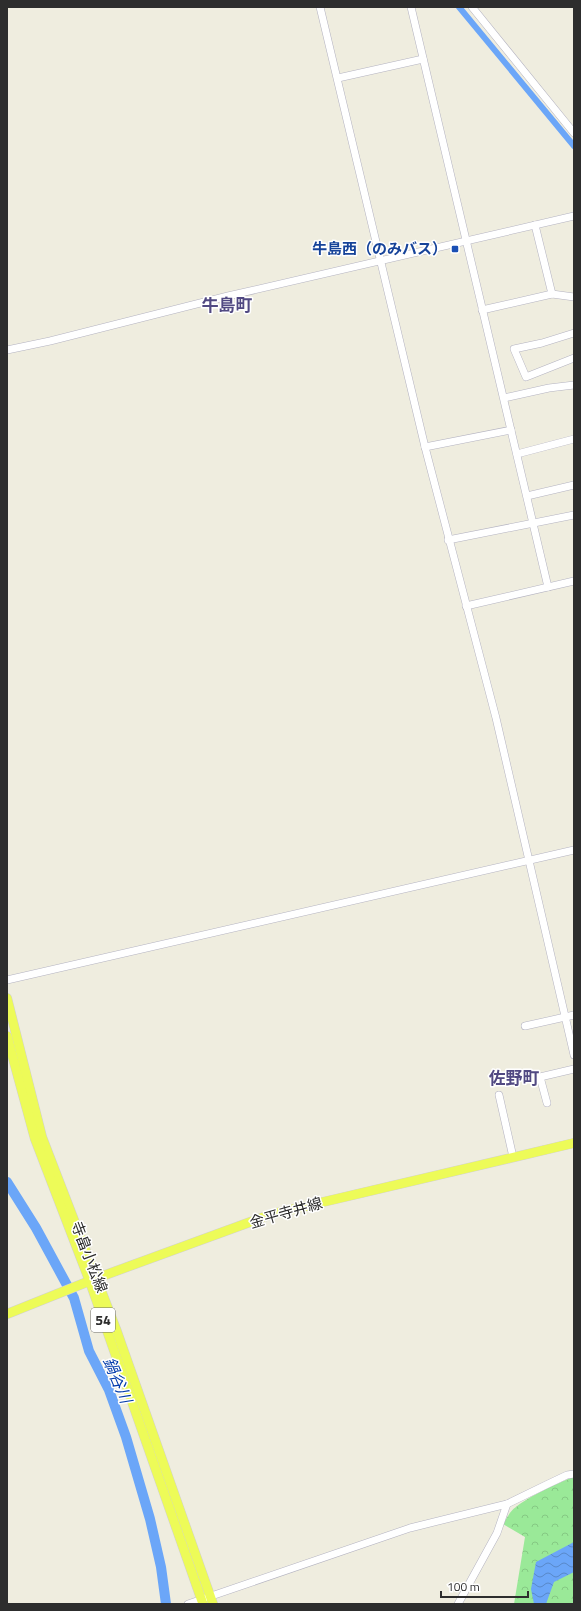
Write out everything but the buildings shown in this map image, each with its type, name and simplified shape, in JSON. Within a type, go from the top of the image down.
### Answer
[{"type":"main road","name":"寺畠小松線","points":[[7,998],[37,1121],[207,1601]]},
{"type":"main road","name":"寺畠小松線","points":[[7,1036],[35,1139],[94,1280]]},
{"type":"main road","name":"金平寺井線","points":[[7,1314],[75,1287],[272,1214],[513,1156],[574,1143]]},
{"type":"street","points":[[320,7],[448,540],[496,718],[574,1055]]},
{"type":"street","points":[[411,7],[548,587]]},
{"type":"street","points":[[472,7],[573,130]]},
{"type":"street","points":[[338,78],[423,59]]},
{"type":"street","points":[[7,350],[50,341],[380,260],[466,242],[574,216]]},
{"type":"street","points":[[535,225],[552,294]]},
{"type":"street","points":[[482,310],[552,294],[574,297]]},
{"type":"street","points":[[574,332],[542,343],[514,349],[526,377],[574,360]]},
{"type":"street","points":[[504,398],[549,388],[574,385]]},
{"type":"street","points":[[425,447],[511,430]]},
{"type":"street","points":[[517,454],[574,439]]},
{"type":"street","points":[[527,496],[574,485]]},
{"type":"street","points":[[448,540],[574,515]]},
{"type":"street","points":[[466,606],[574,582]]},
{"type":"street","points":[[7,980],[89,963],[574,850]]},
{"type":"street","points":[[525,1026],[574,1015]]},
{"type":"street","points":[[547,1103],[540,1077],[574,1069]]},
{"type":"street","points":[[499,1096],[513,1156]]},
{"type":"street","points":[[188,1604],[207,1601],[410,1528],[507,1504],[567,1475],[574,1474]]},
{"type":"street","points":[[458,1604],[497,1533],[507,1504]]},
{"type":"green space","points":[[574,1477],[574,1604],[514,1604],[525,1537],[503,1524],[512,1510],[521,1503],[560,1482]]},
{"type":"water","points":[[574,1542],[574,1572],[554,1582],[546,1604],[534,1604],[531,1589],[536,1562]]},
{"type":"waterway","points":[[459,7],[574,146]]},
{"type":"waterway","name":"鍋谷川","points":[[7,1182],[36,1228],[74,1298],[89,1351],[109,1390],[126,1437],[150,1519],[161,1567],[166,1604]]},
{"type":"place","name":"牛島西（のみバス）","points":[[455,249]]},
{"type":"district","name":"牛島町","points":[[227,305]]},
{"type":"district","name":"佐野町","points":[[514,1078]]}]
